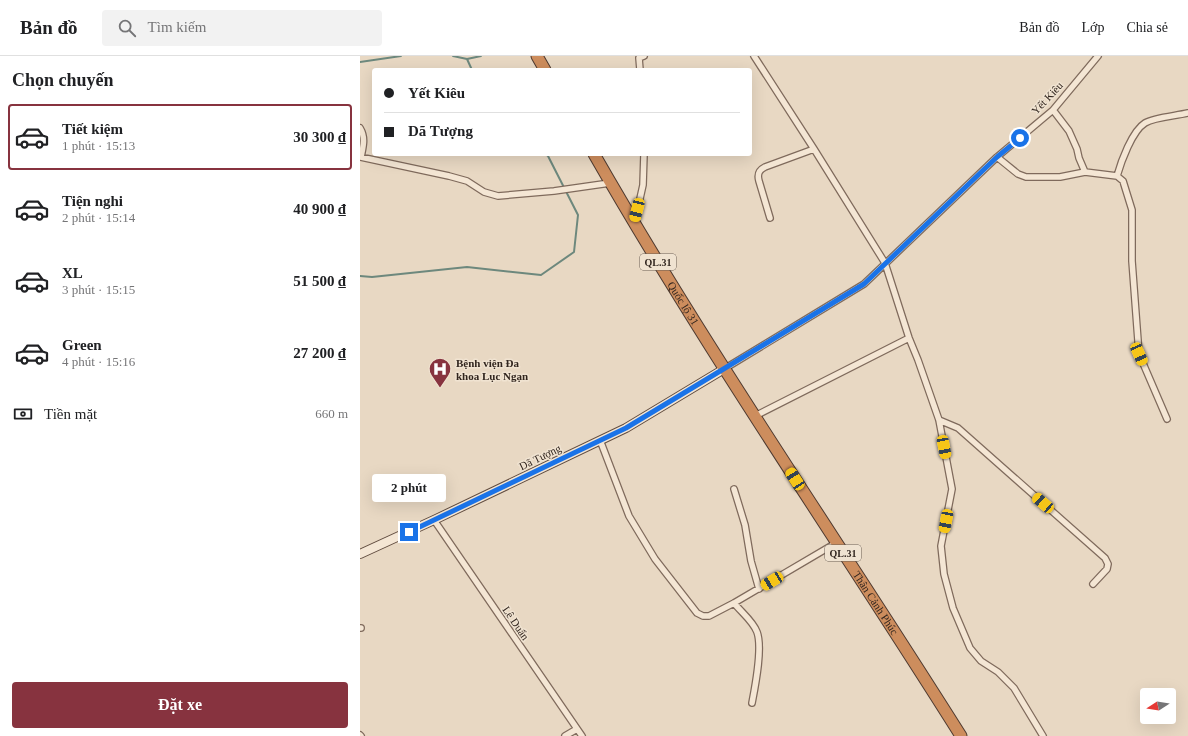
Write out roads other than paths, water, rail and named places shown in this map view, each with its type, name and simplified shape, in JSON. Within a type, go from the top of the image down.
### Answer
[{"type":"highway","points":[[537,56],[544,68]]},
{"type":"highway","name":"Quốc lộ 31","points":[[595,156],[634,223],[724,369]]},
{"type":"highway","name":"Thân Cảnh Phúc","points":[[724,369],[961,736]]},
{"type":"street","points":[[640,68],[639,58],[644,56]]},
{"type":"street","points":[[754,56],[885,263],[909,338],[939,420],[952,489],[942,546],[944,574],[953,608],[970,648],[981,661],[998,672],[1014,688],[1043,736]]},
{"type":"street","name":"Yết Kiêu","points":[[724,369],[864,284],[876,274],[885,263],[997,157],[1053,110],[1098,56]]},
{"type":"street","points":[[1053,110],[1069,131],[1078,149],[1079,158],[1085,172]]},
{"type":"street","points":[[1117,176],[1119,167],[1131,140],[1143,124],[1150,121],[1188,113]]},
{"type":"street","points":[[360,128],[363,133],[364,142],[361,157],[467,181],[484,192],[498,196],[554,191],[610,182]]},
{"type":"street","points":[[770,218],[758,177],[760,171],[765,167],[814,149]]},
{"type":"street","points":[[634,223],[643,185],[644,156]]},
{"type":"street","points":[[997,157],[1018,174],[1026,177],[1060,177],[1085,172],[1117,176],[1123,181],[1132,210],[1132,261],[1139,354],[1167,419]]},
{"type":"street","points":[[755,416],[909,338]]},
{"type":"street","name":"Dã Tượng","points":[[360,554],[626,428],[724,369]]},
{"type":"street","points":[[939,420],[958,428],[1105,558],[1108,564],[1107,569],[1093,584]]},
{"type":"street","points":[[600,440],[629,516],[655,559],[697,613],[703,616],[709,616],[734,604],[836,543]]},
{"type":"street","points":[[734,489],[746,525],[751,561],[759,589]]},
{"type":"street","name":"Lê Duẩn","points":[[434,520],[582,736]]},
{"type":"street","points":[[734,604],[752,624],[757,633],[759,650],[757,675],[752,703]]},
{"type":"street","points":[[565,736],[577,729]]},
{"type":"waterway","points":[[360,62],[401,56]]},
{"type":"waterway","points":[[453,56],[467,59],[481,56]]},
{"type":"waterway","points":[[467,59],[471,68]]},
{"type":"waterway","points":[[360,276],[372,277],[467,267],[541,275],[574,252],[578,215],[548,156]]},
{"type":"place","name":"Bệnh viện Đa khoa Lục Ngạn","points":[[440,388]]}]
